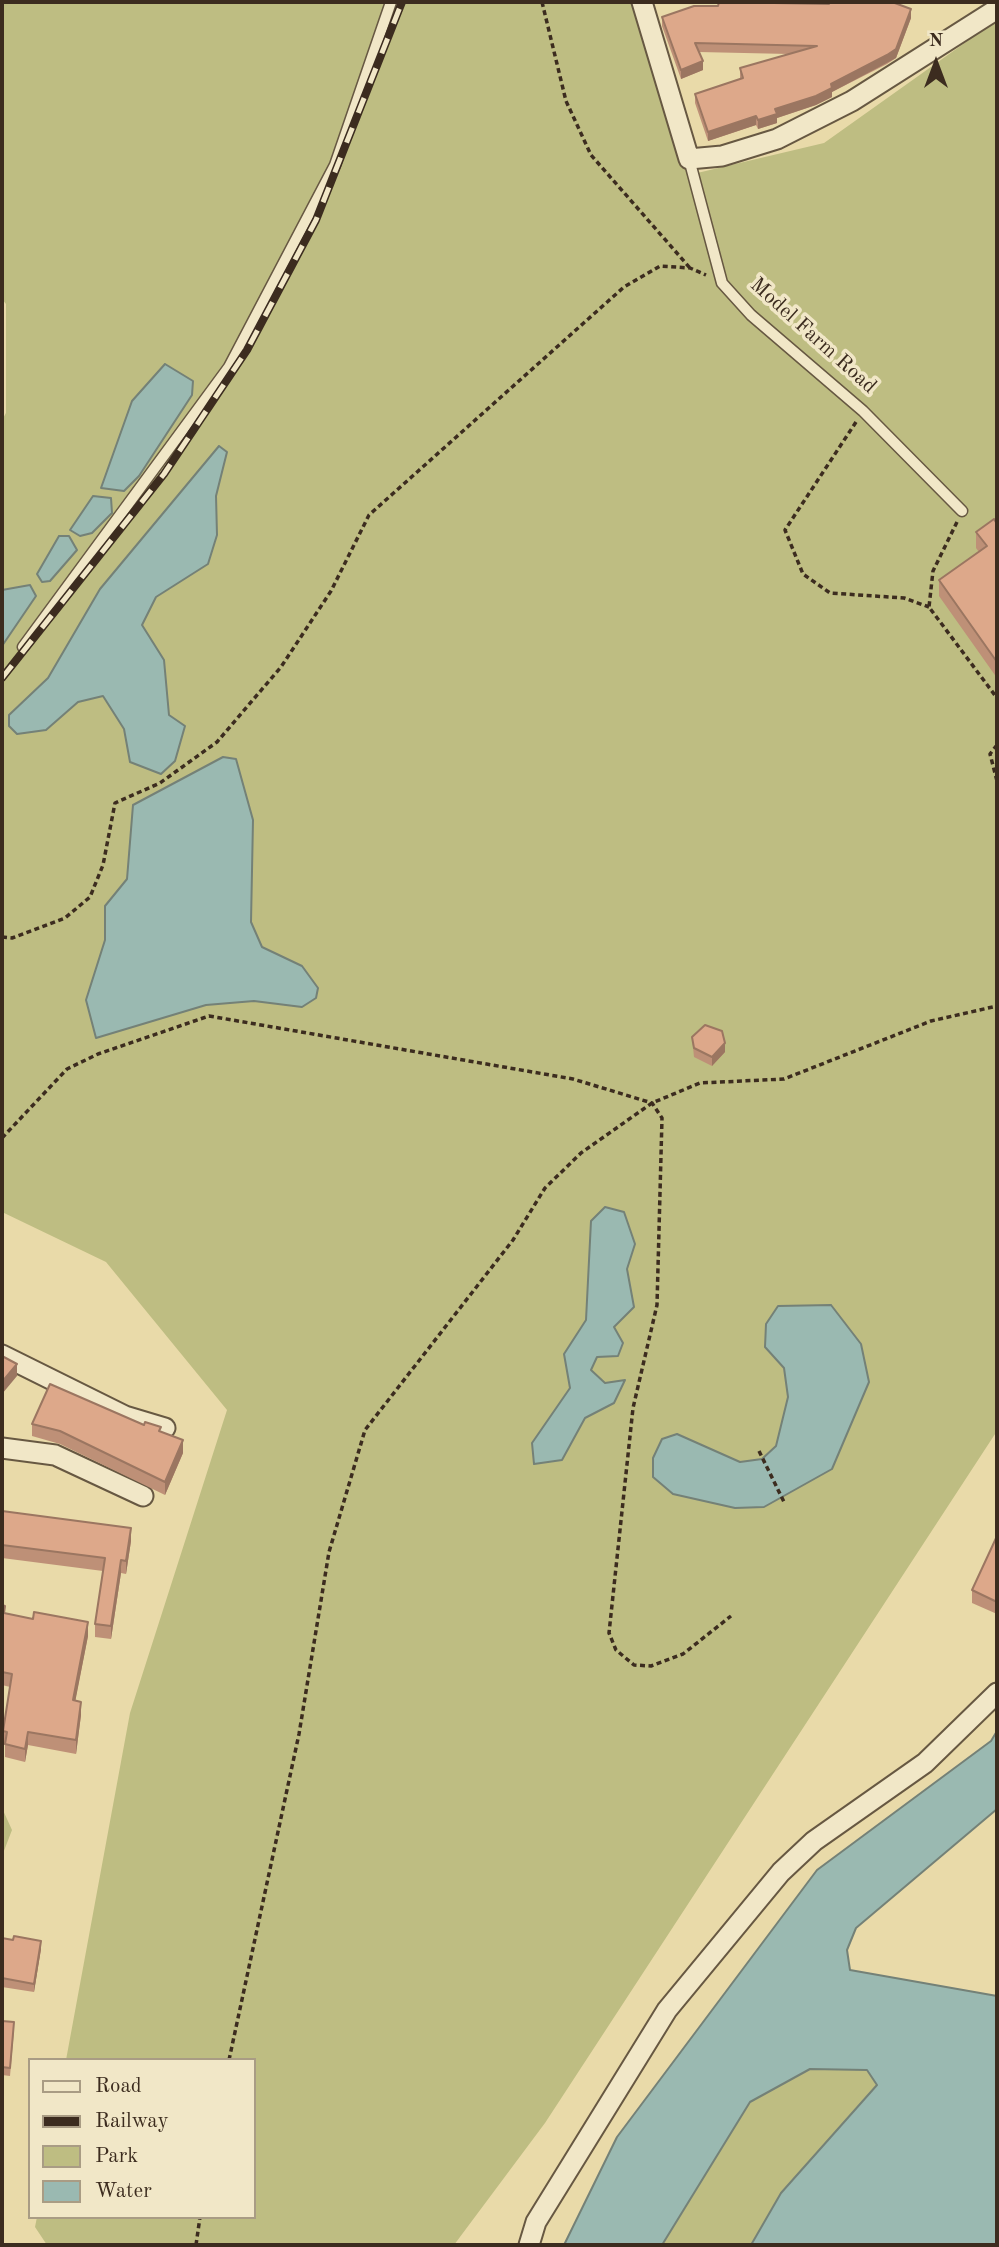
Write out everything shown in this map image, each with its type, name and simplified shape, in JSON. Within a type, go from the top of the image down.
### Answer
[{"type":"street","name":"Model Farm Road","points":[[642,2],[688,159]]},
{"type":"street","points":[[688,159],[722,156],[777,139],[852,101],[997,9]]},
{"type":"street","points":[[2,1355],[125,1416],[165,1428]]},
{"type":"street","points":[[2,1448],[55,1455],[142,1496]]},
{"type":"street","points":[[528,2245],[536,2222],[667,2010],[781,1872],[814,1841],[925,1763],[997,1693]]},
{"type":"lane","points":[[23,647],[229,367],[335,165],[391,2]]},
{"type":"lane","name":"Model Farm Road","points":[[688,159],[722,283],[751,315],[863,411],[962,511]]},
{"type":"path","points":[[542,2],[566,101],[591,155],[690,268]]},
{"type":"path","points":[[2,937],[12,938],[65,918],[90,897],[103,866],[115,803],[160,783],[218,742],[281,667],[331,591],[369,515],[624,287],[660,266],[690,268],[722,283]]},
{"type":"path","points":[[863,411],[785,530],[803,574],[830,593],[904,598],[929,607],[997,698]]},
{"type":"path","points":[[929,607],[933,571],[962,511]]},
{"type":"path","points":[[997,745],[990,754],[997,781]]},
{"type":"path","points":[[229,2058],[299,1734],[329,1552],[365,1430],[513,1240],[545,1188],[581,1153],[652,1103],[701,1083],[784,1080],[931,1021],[997,1006]]},
{"type":"path","points":[[2,1138],[67,1069],[98,1054],[209,1016],[573,1080],[652,1103],[662,1118],[657,1305],[633,1408],[609,1633],[616,1650],[634,1665],[651,1666],[683,1654],[731,1615]]},
{"type":"path","points":[[759,1451],[785,1504]]},
{"type":"path","points":[[196,2245],[200,2219]]},
{"type":"green space","points":[[2,2],[642,2],[693,174],[824,143],[997,20],[997,1431],[545,2123],[454,2245],[47,2245],[35,2227],[37,2219],[256,2219],[256,2058],[66,2058],[130,1713],[227,1410],[106,1262],[2,1212],[2,420],[6,413],[6,304],[2,299]]},
{"type":"green space","points":[[2,1808],[12,1830],[2,1856]]},
{"type":"green space","points":[[810,2069],[867,2070],[877,2085],[781,2193],[751,2245],[662,2245],[750,2102]]},
{"type":"water","points":[[165,364],[193,381],[192,395],[139,476],[124,491],[101,488],[132,401]]},
{"type":"water","points":[[219,446],[227,452],[216,496],[217,535],[208,564],[156,597],[142,625],[164,660],[169,715],[185,726],[175,761],[161,774],[130,762],[124,729],[103,696],[78,702],[46,730],[17,734],[9,726],[9,715],[48,678],[100,589]]},
{"type":"water","points":[[93,496],[111,498],[112,513],[92,533],[80,536],[70,530]]},
{"type":"water","points":[[59,536],[69,536],[77,550],[50,581],[42,582],[37,574]]},
{"type":"water","points":[[30,585],[36,596],[2,646],[2,590]]},
{"type":"water","points":[[223,757],[236,759],[253,820],[251,922],[262,947],[302,966],[318,988],[316,998],[302,1007],[254,1001],[206,1005],[96,1038],[86,1000],[105,940],[105,906],[127,879],[133,805]]},
{"type":"water","points":[[605,1207],[624,1212],[635,1244],[627,1269],[634,1307],[614,1327],[623,1343],[618,1356],[597,1357],[591,1370],[605,1383],[625,1380],[614,1403],[585,1418],[562,1460],[534,1464],[532,1443],[570,1388],[564,1354],[586,1320],[591,1221]]},
{"type":"water","points":[[831,1305],[861,1344],[869,1382],[832,1469],[764,1507],[735,1508],[673,1494],[653,1477],[653,1458],[662,1439],[677,1434],[740,1462],[762,1459],[776,1446],[788,1397],[784,1368],[765,1347],[766,1324],[778,1306]]},
{"type":"water","points":[[997,1731],[997,1809],[856,1928],[847,1950],[850,1970],[997,1996],[997,2245],[751,2245],[781,2193],[877,2085],[867,2070],[810,2069],[750,2102],[662,2245],[564,2245],[617,2137],[817,1870],[991,1741]]},
{"type":"building","points":[[719,2],[892,2],[911,9],[896,49],[887,55],[831,84],[832,88],[816,96],[775,109],[777,114],[758,120],[756,116],[708,132],[695,94],[743,78],[740,68],[817,46],[695,43],[703,61],[681,70],[662,17],[694,6],[718,6]]},
{"type":"building","points":[[994,519],[997,524],[997,662],[939,580],[987,546],[976,532]]},
{"type":"building","points":[[705,1025],[722,1031],[725,1043],[712,1057],[694,1048],[692,1037]]},
{"type":"building","points":[[2,1356],[17,1364],[2,1382]]},
{"type":"building","points":[[50,1384],[144,1425],[145,1422],[161,1427],[159,1431],[183,1440],[165,1482],[60,1431],[32,1424]]},
{"type":"building","points":[[2,1511],[131,1528],[126,1561],[121,1560],[111,1626],[95,1624],[105,1558],[2,1545]]},
{"type":"building","points":[[997,1536],[997,1602],[972,1590]]},
{"type":"building","points":[[2,1605],[5,1606],[4,1613],[33,1619],[34,1612],[88,1622],[73,1700],[81,1702],[76,1740],[28,1732],[25,1749],[5,1744],[7,1732],[3,1731],[12,1674],[2,1672]]},
{"type":"building","points":[[14,1936],[41,1941],[34,1984],[2,1978],[2,1938],[13,1940]]},
{"type":"building","points":[[2,2021],[14,2022],[10,2068],[2,2067]]},
{"type":"railway","points":[[2,678],[164,474],[247,350],[316,220],[402,2]]}]
